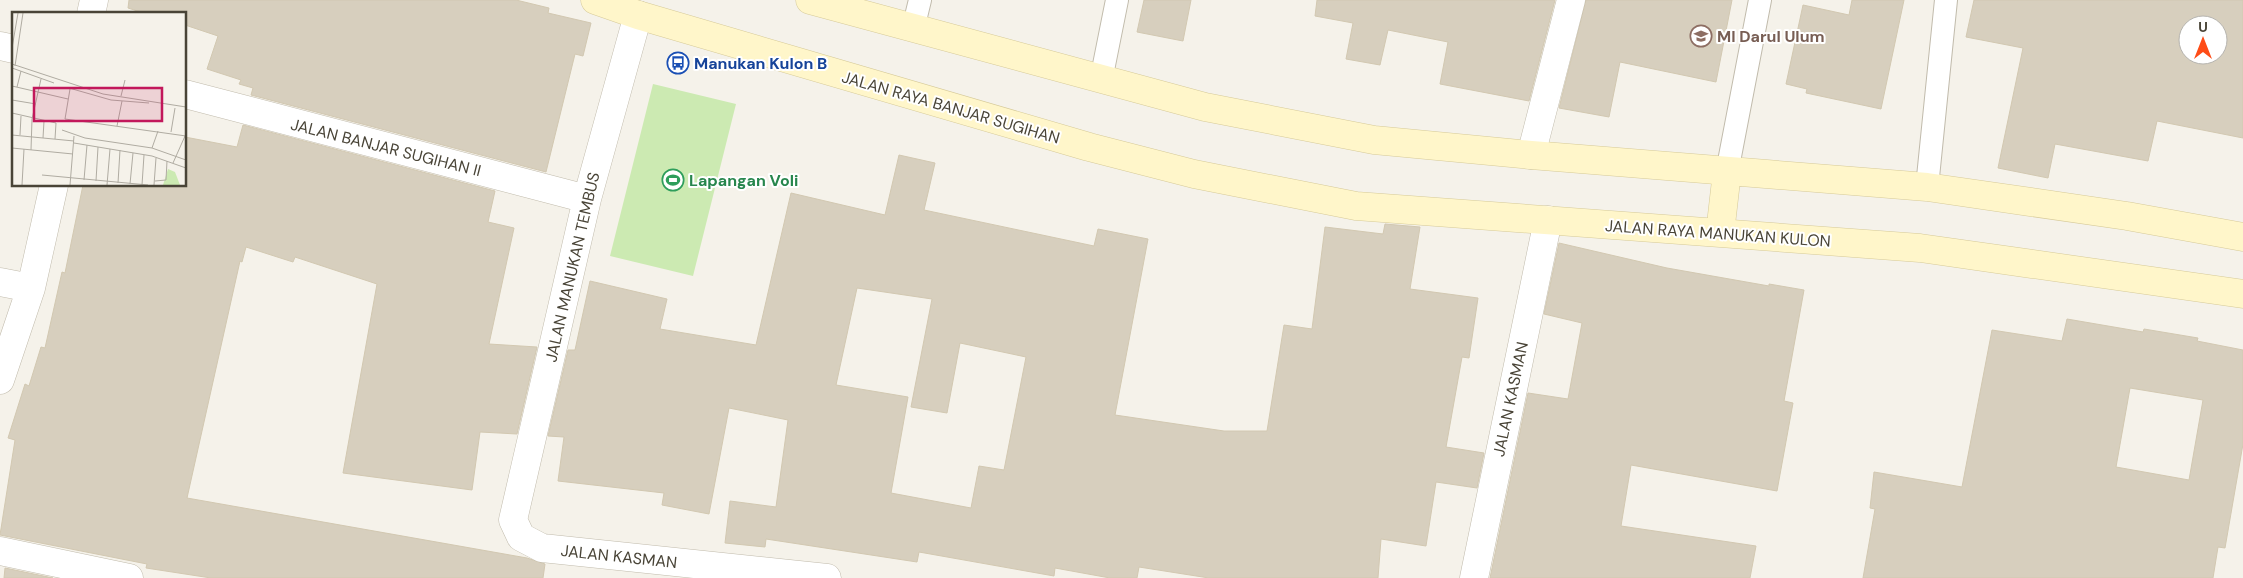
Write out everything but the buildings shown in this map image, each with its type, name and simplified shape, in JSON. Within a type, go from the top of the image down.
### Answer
[{"type":"main road","name":"JALAN RAYA BANJAR SUGIHAN","points":[[595,0],[638,15],[1089,147],[1194,174]]},
{"type":"main road","points":[[810,0],[1205,107],[1374,140],[1727,172],[1927,186],[2127,216],[2243,238]]},
{"type":"main road","points":[[1720,232],[1727,172]]},
{"type":"main road","name":"JALAN RAYA MANUKAN KULON","points":[[1194,174],[1356,206],[1920,248],[2243,294]]},
{"type":"street","points":[[1531,155],[1571,0]]},
{"type":"street","name":"JALAN MANUKAN TEMBUS","points":[[513,520],[587,199],[638,15]]},
{"type":"street","name":"JALAN BANJAR SUGIHAN II","points":[[186,94],[587,199]]},
{"type":"street","points":[[0,380],[30,288],[54,186]]},
{"type":"street","name":"JALAN KASMAN","points":[[1474,578],[1548,220]]},
{"type":"street","points":[[0,282],[30,288]]},
{"type":"street","name":"JALAN KASMAN","points":[[513,520],[522,537],[542,548],[827,578]]},
{"type":"street","points":[[0,551],[129,578]]},
{"type":"lane","points":[[913,29],[920,0]]},
{"type":"lane","points":[[1101,80],[1117,0]]},
{"type":"lane","points":[[1727,172],[1760,0]]},
{"type":"lane","points":[[1927,186],[1946,0]]},
{"type":"green space","name":"Lapangan Voli","points":[[653,84],[736,104],[693,276],[610,256]]},
{"type":"place","name":"MI Darul Ulum","points":[[1701,36]]},
{"type":"place","name":"Manukan Kulon B","points":[[678,63]]},
{"type":"place","name":"Lapangan Voli","points":[[673,180]]}]
